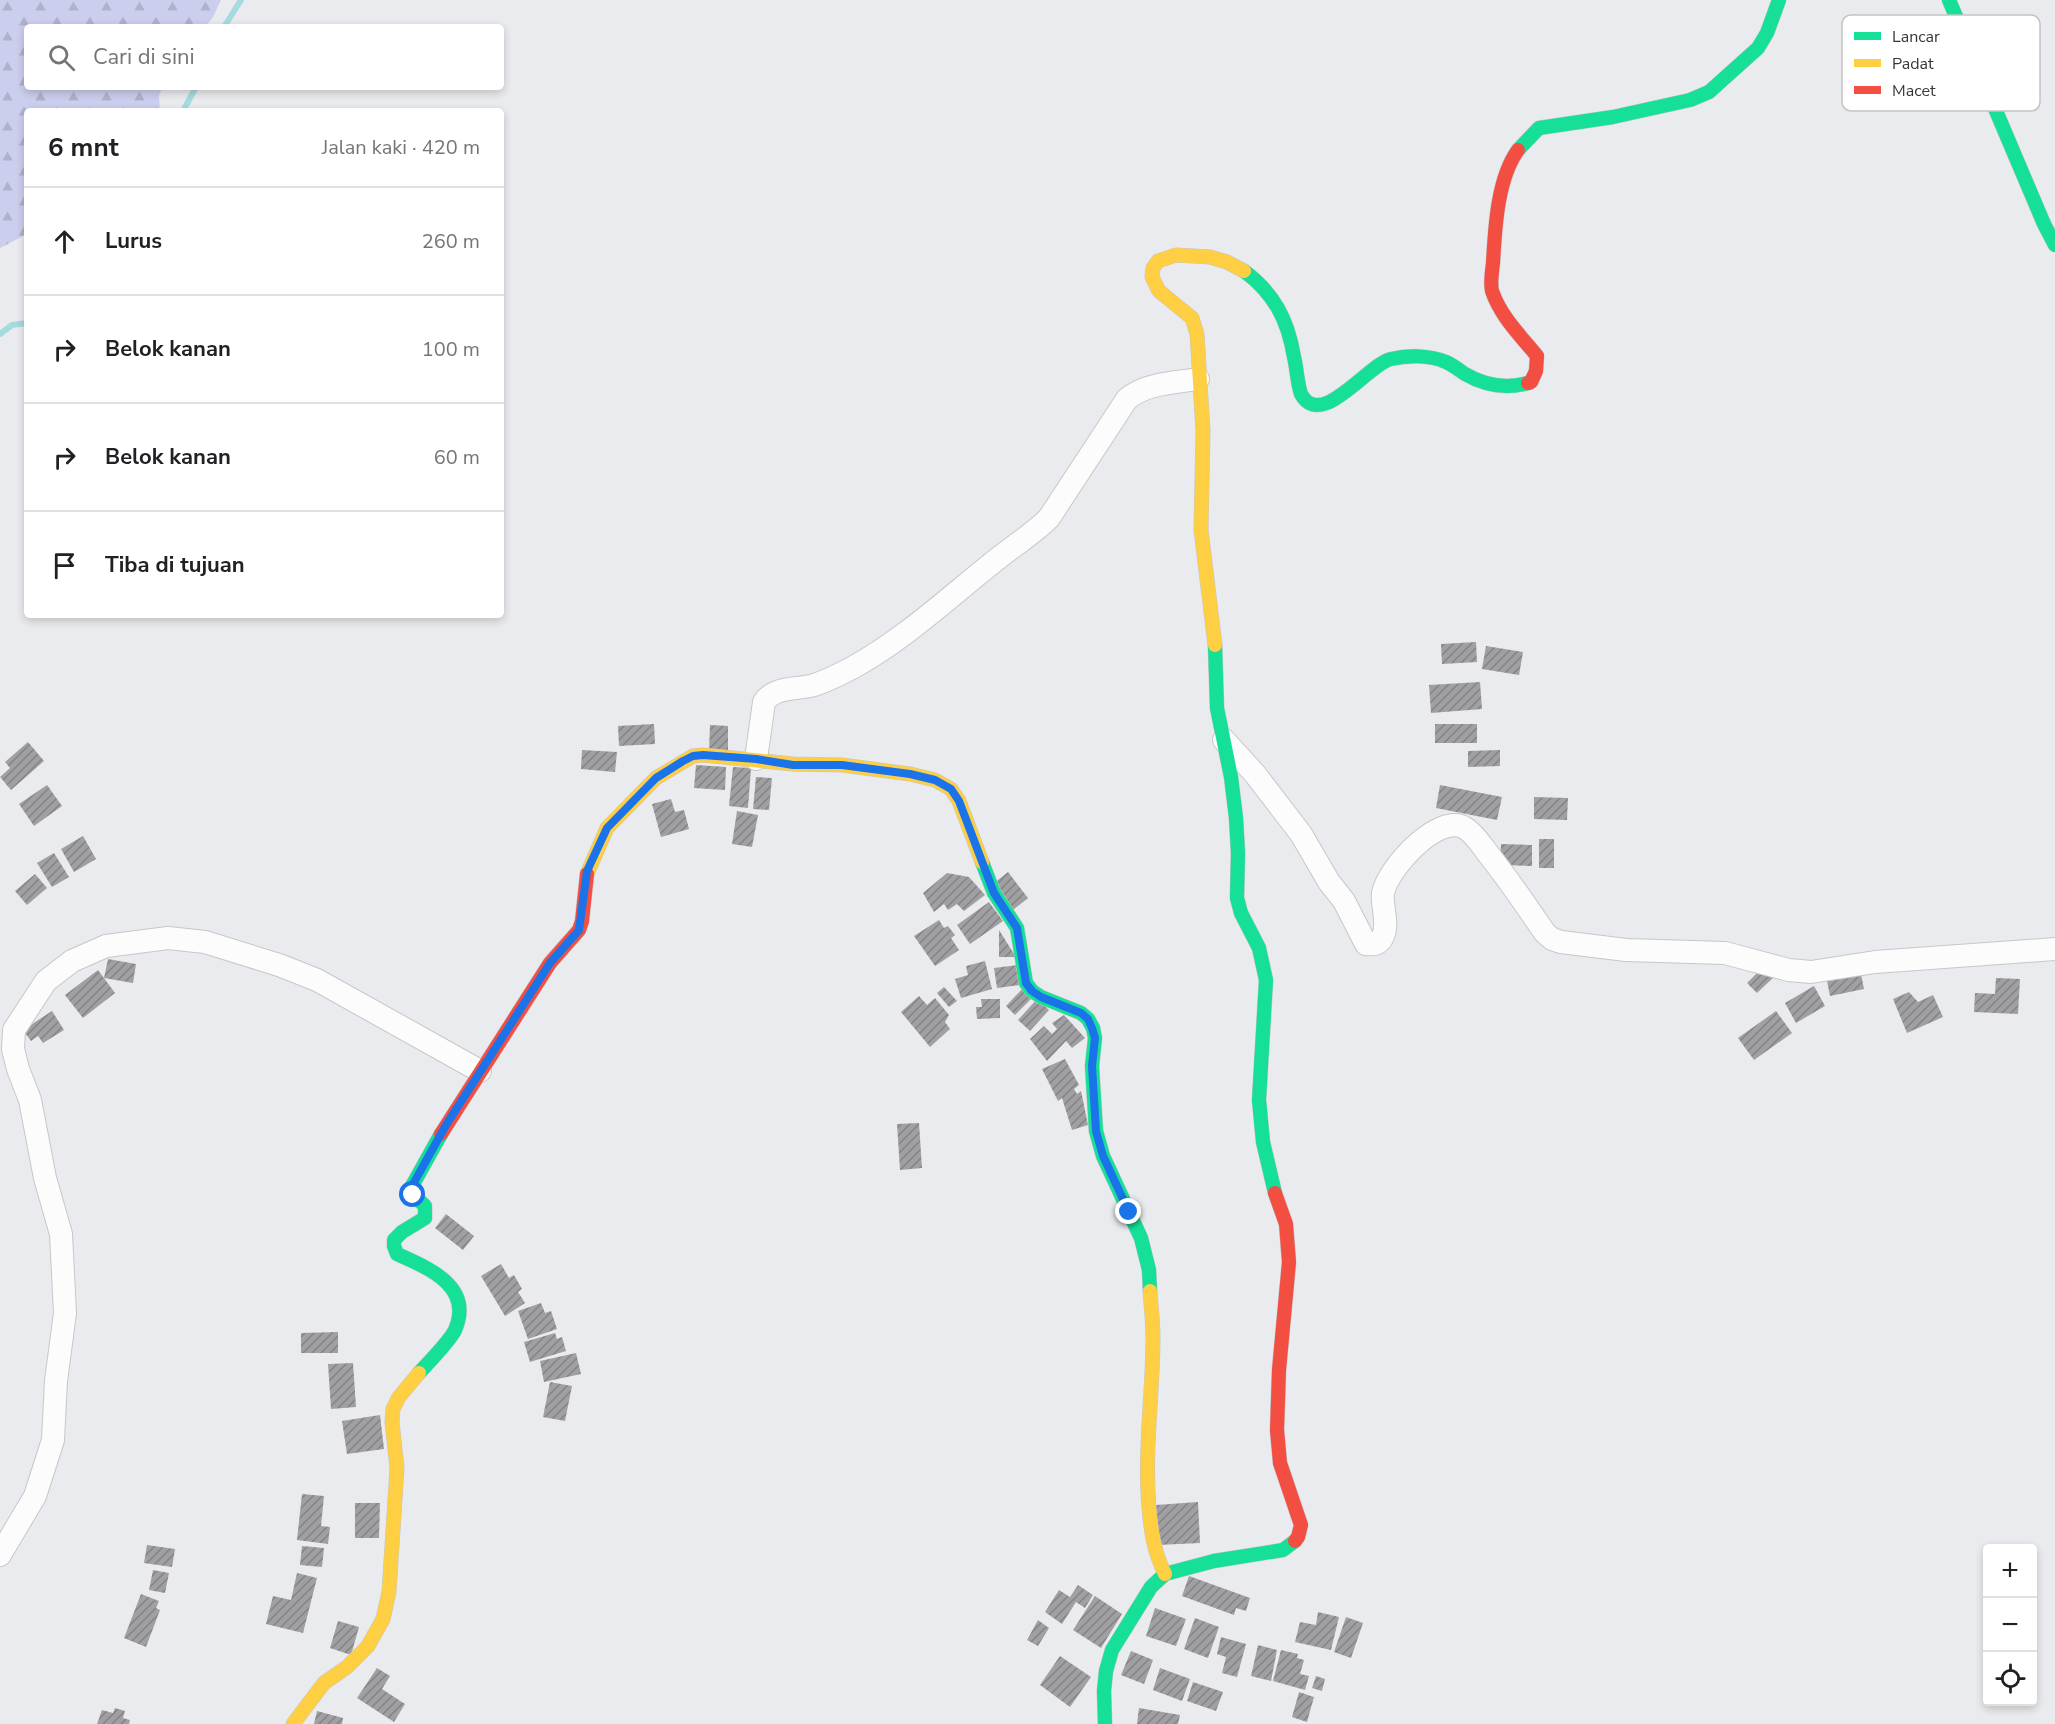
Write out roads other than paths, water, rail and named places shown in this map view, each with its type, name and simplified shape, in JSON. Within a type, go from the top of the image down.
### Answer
[{"type":"street","points":[[1105,1724],[1105,1681],[1112,1650],[1151,1587],[1166,1574],[1214,1561],[1283,1550],[1298,1537],[1301,1525],[1280,1462],[1277,1430],[1279,1370],[1289,1262],[1287,1231],[1274,1190],[1263,1142],[1259,1100],[1265,976],[1259,948],[1238,905],[1236,892],[1238,851],[1234,792],[1217,714],[1214,639],[1200,517],[1203,433],[1197,332],[1188,313],[1156,288],[1152,279],[1153,265],[1162,258],[1172,255],[1201,255],[1220,259],[1241,269],[1265,286],[1281,310],[1289,332],[1302,395],[1309,404],[1315,406],[1328,404],[1334,400],[1352,387],[1376,364],[1399,357],[1421,357],[1448,362],[1458,371],[1485,385],[1521,386],[1531,382],[1536,371],[1537,356],[1502,314],[1491,288],[1496,221],[1504,181],[1514,156],[1539,128],[1624,114],[1690,100],[1709,92],[1758,48],[1767,33],[1779,0]]},
{"type":"street","points":[[1949,0],[1955,15]]},
{"type":"street","points":[[1996,111],[2055,245]]},
{"type":"street","points":[[756,759],[764,702],[768,696],[775,692],[816,685],[851,668],[896,641],[1049,518],[1126,399],[1147,387],[1198,379]]},
{"type":"street","points":[[1222,738],[1256,774],[1295,825],[1329,882],[1344,901],[1366,944],[1378,943],[1382,938],[1384,931],[1383,893],[1392,871],[1413,847],[1446,825],[1458,824],[1470,832],[1506,876],[1545,933],[1561,942],[1626,950],[1725,953],[1789,970],[1810,972],[1875,962],[2055,949]]},
{"type":"street","points":[[293,1724],[324,1683],[347,1667],[368,1646],[383,1619],[389,1592],[397,1468],[392,1422],[393,1409],[399,1397],[455,1331],[459,1320],[457,1295],[436,1272],[397,1254],[393,1243],[398,1233],[425,1218],[425,1206],[413,1195],[412,1186],[446,1125],[550,963],[579,930],[587,871],[607,828],[656,778],[683,761],[703,755],[756,759],[793,765],[842,765],[910,774],[935,780],[951,789],[959,801],[994,893],[1017,928],[1026,983],[1041,997],[1081,1013],[1088,1019],[1095,1038],[1092,1066],[1096,1131],[1103,1156],[1141,1238],[1149,1270],[1153,1337],[1146,1453],[1147,1489],[1151,1535],[1156,1557],[1166,1574]]},
{"type":"street","points":[[0,1555],[35,1496],[53,1440],[56,1381],[65,1313],[61,1234],[45,1178],[30,1100],[13,1049],[14,1030],[46,981],[72,961],[106,946],[168,938],[205,942],[279,964],[317,980],[480,1071]]},
{"type":"waterway","points":[[226,24],[241,0]]},
{"type":"waterway","points":[[185,108],[194,90]]},
{"type":"waterway","points":[[0,334],[12,325],[24,323]]}]
